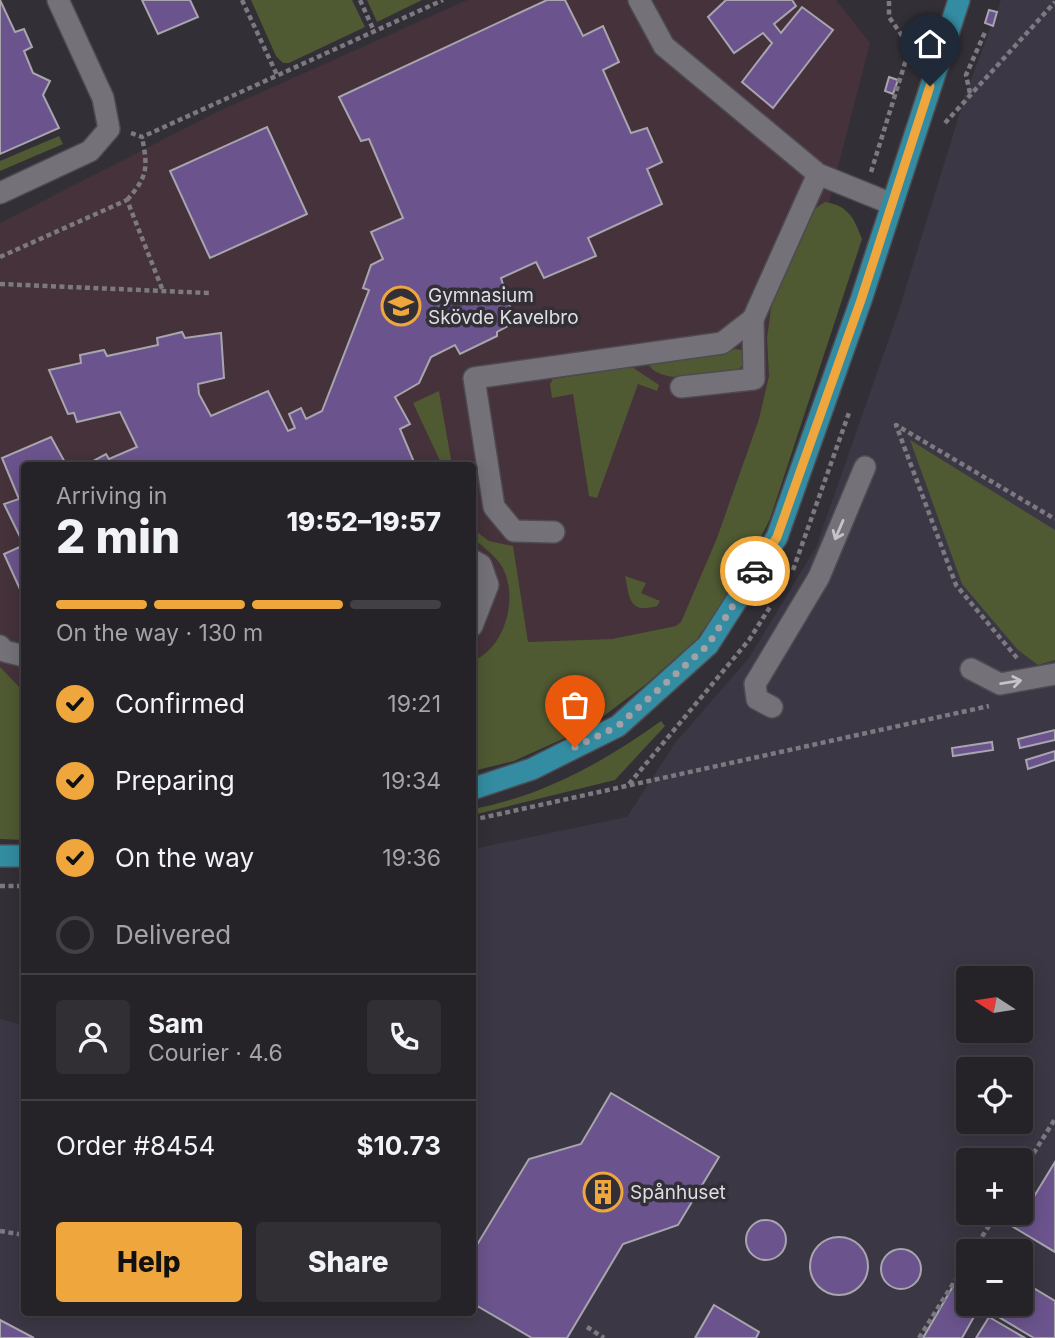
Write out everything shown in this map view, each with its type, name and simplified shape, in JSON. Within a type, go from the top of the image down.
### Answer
[{"type":"main road","points":[[476,788],[532,769],[618,726],[708,645],[777,537],[959,0]]},
{"type":"main road","points":[[0,856],[21,856]]},
{"type":"street","points":[[0,193],[90,151],[109,129],[103,98],[58,0]]},
{"type":"street","points":[[639,0],[664,46],[818,174],[892,204]]},
{"type":"street","points":[[681,387],[754,379],[753,319],[818,174]]},
{"type":"street","points":[[554,532],[514,531],[494,507],[474,378],[722,342],[753,319]]},
{"type":"street","points":[[772,707],[757,699],[755,684],[819,577],[865,467]]},
{"type":"street","points":[[476,562],[481,565],[488,585],[476,616]]},
{"type":"street","points":[[0,646],[4,651],[21,655]]},
{"type":"street","points":[[971,669],[1000,684],[1050,676]]},
{"type":"path","points":[[242,0],[277,75]]},
{"type":"path","points":[[360,0],[374,31]]},
{"type":"path","points":[[109,129],[142,137],[443,0]]},
{"type":"path","points":[[874,164],[910,47],[889,17],[889,0]]},
{"type":"path","points":[[970,94],[965,75],[986,30]]},
{"type":"path","points":[[0,257],[127,200],[144,181],[146,160],[142,137]]},
{"type":"path","points":[[127,200],[163,291]]},
{"type":"path","points":[[0,284],[209,293]]},
{"type":"path","points":[[1050,676],[1010,653],[956,584],[896,425],[1055,519]]},
{"type":"path","points":[[476,819],[991,705]]},
{"type":"path","points":[[0,886],[21,886]]},
{"type":"path","points":[[1033,1154],[1055,1119]]},
{"type":"path","points":[[0,1231],[21,1234]]},
{"type":"path","points":[[919,1338],[956,1279]]},
{"type":"path","points":[[587,1327],[604,1338]]},
{"type":"shaded area","name":"Gymnasium Skövde Kavelbro","points":[[467,0],[836,0],[870,43],[781,389],[681,643],[476,702],[476,462],[21,462],[21,706],[0,679],[0,223],[217,112]]},
{"type":"shaded area","points":[[1001,0],[1055,0],[1055,1338],[0,1338],[0,1019],[21,1024],[21,1316],[476,1316],[476,848],[627,817],[675,743],[749,658],[816,547],[898,313],[965,96]]},
{"type":"green space","points":[[251,0],[352,0],[365,27],[289,63],[283,63],[276,56]]},
{"type":"green space","points":[[367,0],[422,0],[377,22]]},
{"type":"green space","points":[[59,136],[63,144],[0,171],[0,161]]},
{"type":"green space","points":[[825,202],[840,207],[850,214],[862,239],[770,519],[740,578],[697,639],[645,685],[589,727],[514,761],[476,770],[476,659],[494,645],[501,633],[509,606],[509,591],[507,577],[501,565],[476,541],[476,531],[489,541],[513,546],[528,642],[612,639],[676,626],[681,622],[717,538],[759,419],[769,376],[767,338],[773,294],[810,212]]},
{"type":"green space","points":[[742,350],[743,365],[736,372],[674,377],[653,370],[647,362]]},
{"type":"green space","points":[[632,367],[659,385],[657,391],[638,384],[597,498],[589,496],[573,394],[552,398],[550,384],[553,379]]},
{"type":"green space","points":[[439,391],[451,462],[441,462],[413,403]]},
{"type":"green space","points":[[910,440],[1055,530],[1055,660],[1038,665],[1018,650],[962,584]]},
{"type":"green space","points":[[625,576],[646,583],[641,593],[660,601],[657,606],[635,606]]},
{"type":"green space","points":[[0,667],[21,689],[21,840],[0,839]]},
{"type":"green space","points":[[661,721],[665,726],[615,780],[476,814],[476,808],[524,796],[572,776]]},
{"type":"building","points":[[0,0],[15,32],[24,29],[32,47],[24,51],[33,73],[50,81],[43,95],[59,128],[0,154]]},
{"type":"building","points":[[142,0],[190,0],[198,17],[158,34]]},
{"type":"building","points":[[547,0],[565,0],[583,36],[603,26],[619,62],[603,70],[631,133],[647,128],[662,162],[647,169],[662,204],[588,238],[596,256],[544,278],[536,262],[501,278],[515,322],[497,332],[497,336],[460,354],[455,345],[431,357],[419,383],[395,397],[410,424],[400,429],[414,462],[91,462],[106,454],[109,459],[137,447],[120,412],[77,422],[74,413],[68,414],[49,370],[81,363],[80,355],[104,350],[107,356],[158,345],[157,338],[182,332],[185,338],[221,333],[224,378],[198,384],[199,394],[211,416],[268,391],[288,431],[295,428],[289,414],[301,408],[306,419],[322,411],[369,290],[363,288],[371,265],[383,259],[371,232],[403,218],[369,139],[361,141],[339,97]]},
{"type":"building","points":[[726,0],[792,0],[796,6],[774,24],[781,33],[802,7],[833,30],[773,108],[742,82],[772,43],[763,33],[734,53],[708,17]]},
{"type":"building","points":[[989,10],[997,12],[993,26],[985,23]]},
{"type":"building","points":[[889,77],[898,80],[893,94],[885,91]]},
{"type":"building","points":[[267,127],[307,214],[210,258],[170,171]]},
{"type":"building","points":[[51,437],[65,462],[21,462],[21,539],[4,504],[19,499],[2,458]]},
{"type":"building","points":[[21,546],[21,591],[4,554]]},
{"type":"building","points":[[1055,730],[1055,740],[1020,748],[1018,739]]},
{"type":"building","points":[[992,742],[993,750],[953,756],[952,748]]},
{"type":"building","points":[[1055,751],[1055,760],[1028,769],[1026,760]]},
{"type":"building","name":"Spånhuset","points":[[611,1093],[719,1157],[678,1225],[623,1244],[567,1338],[532,1338],[476,1305],[476,1246],[529,1159],[581,1144]]},
{"type":"building","points":[[1055,1162],[1055,1252],[1010,1225],[1033,1225],[1033,1198]]},
{"type":"building","points":[[766,1220],[780,1226],[786,1240],[780,1254],[766,1260],[752,1254],[746,1240],[752,1226]]},
{"type":"building","points":[[839,1237],[850,1239],[863,1250],[868,1266],[866,1277],[855,1290],[839,1295],[828,1293],[815,1282],[810,1266],[812,1255],[823,1242]]},
{"type":"building","points":[[901,1249],[909,1250],[915,1255],[920,1261],[920,1277],[915,1283],[909,1288],[901,1289],[893,1288],[887,1283],[882,1277],[881,1269],[882,1261],[887,1255],[893,1250]]},
{"type":"building","points":[[956,1281],[956,1316],[974,1316],[962,1338],[923,1338]]},
{"type":"building","points":[[1033,1288],[1055,1301],[1055,1338],[1034,1338],[997,1316],[1033,1316]]},
{"type":"building","points":[[714,1305],[759,1332],[756,1338],[695,1338]]},
{"type":"building","points":[[989,1317],[1025,1338],[976,1338]]},
{"type":"building","points":[[0,1320],[34,1338],[0,1338]]},
{"type":"way so far","points":[[575,747],[618,726],[708,645],[755,571]]},
{"type":"place","name":"Gymnasium Skövde Kavelbro","points":[[401,306]]},
{"type":"place","name":"Spånhuset","points":[[603,1192]]},
{"type":"route","points":[[755,571],[777,537],[861,300],[930,86]]}]
